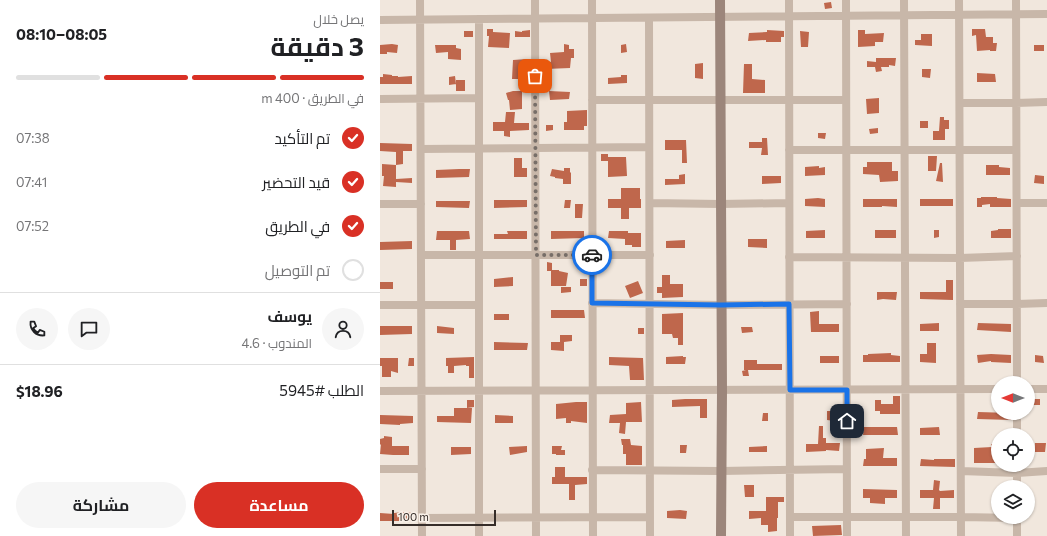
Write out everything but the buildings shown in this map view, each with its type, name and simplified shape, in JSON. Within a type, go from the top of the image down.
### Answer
[{"type":"street","points":[[420,0],[422,536]]},
{"type":"street","points":[[535,0],[536,536]]},
{"type":"street","points":[[592,0],[593,536]]},
{"type":"street","points":[[720,0],[722,391],[721,536]]},
{"type":"street","points":[[788,0],[790,536]]},
{"type":"street","points":[[846,0],[847,536]]},
{"type":"street","points":[[904,0],[906,536]]},
{"type":"street","points":[[959,0],[961,536]]},
{"type":"street","points":[[1016,0],[1017,376]]},
{"type":"street","points":[[380,20],[1047,14]]},
{"type":"street","points":[[649,18],[650,536]]},
{"type":"street","points":[[479,19],[479,536]]},
{"type":"street","points":[[380,99],[479,98]]},
{"type":"street","points":[[592,100],[846,100]]},
{"type":"street","points":[[960,103],[1047,102]]},
{"type":"street","points":[[421,149],[649,147]]},
{"type":"street","points":[[789,150],[1016,150]]},
{"type":"street","points":[[650,202],[720,204],[789,203]]},
{"type":"street","points":[[1017,203],[1047,204]]},
{"type":"street","points":[[380,204],[421,204]]},
{"type":"street","points":[[421,255],[650,255]]},
{"type":"street","points":[[789,257],[960,258],[1017,256]]},
{"type":"street","points":[[592,303],[721,305],[846,304]]},
{"type":"street","points":[[960,304],[1047,304]]},
{"type":"street","points":[[380,305],[479,305]]},
{"type":"street","points":[[380,391],[991,389]]},
{"type":"street","points":[[1035,389],[1047,389]]},
{"type":"street","points":[[380,468],[422,468]]},
{"type":"street","points":[[592,470],[721,471],[847,468]]},
{"type":"street","points":[[961,471],[991,470]]},
{"type":"street","points":[[1035,471],[1047,472]]},
{"type":"street","points":[[422,518],[650,517]]},
{"type":"street","points":[[790,517],[991,517]]},
{"type":"street","points":[[1017,524],[1017,536]]},
{"type":"way so far","points":[[535,76],[536,255],[592,255]]},
{"type":"route","points":[[592,255],[592,303],[721,305],[789,304],[790,390],[847,390],[847,421]]}]
